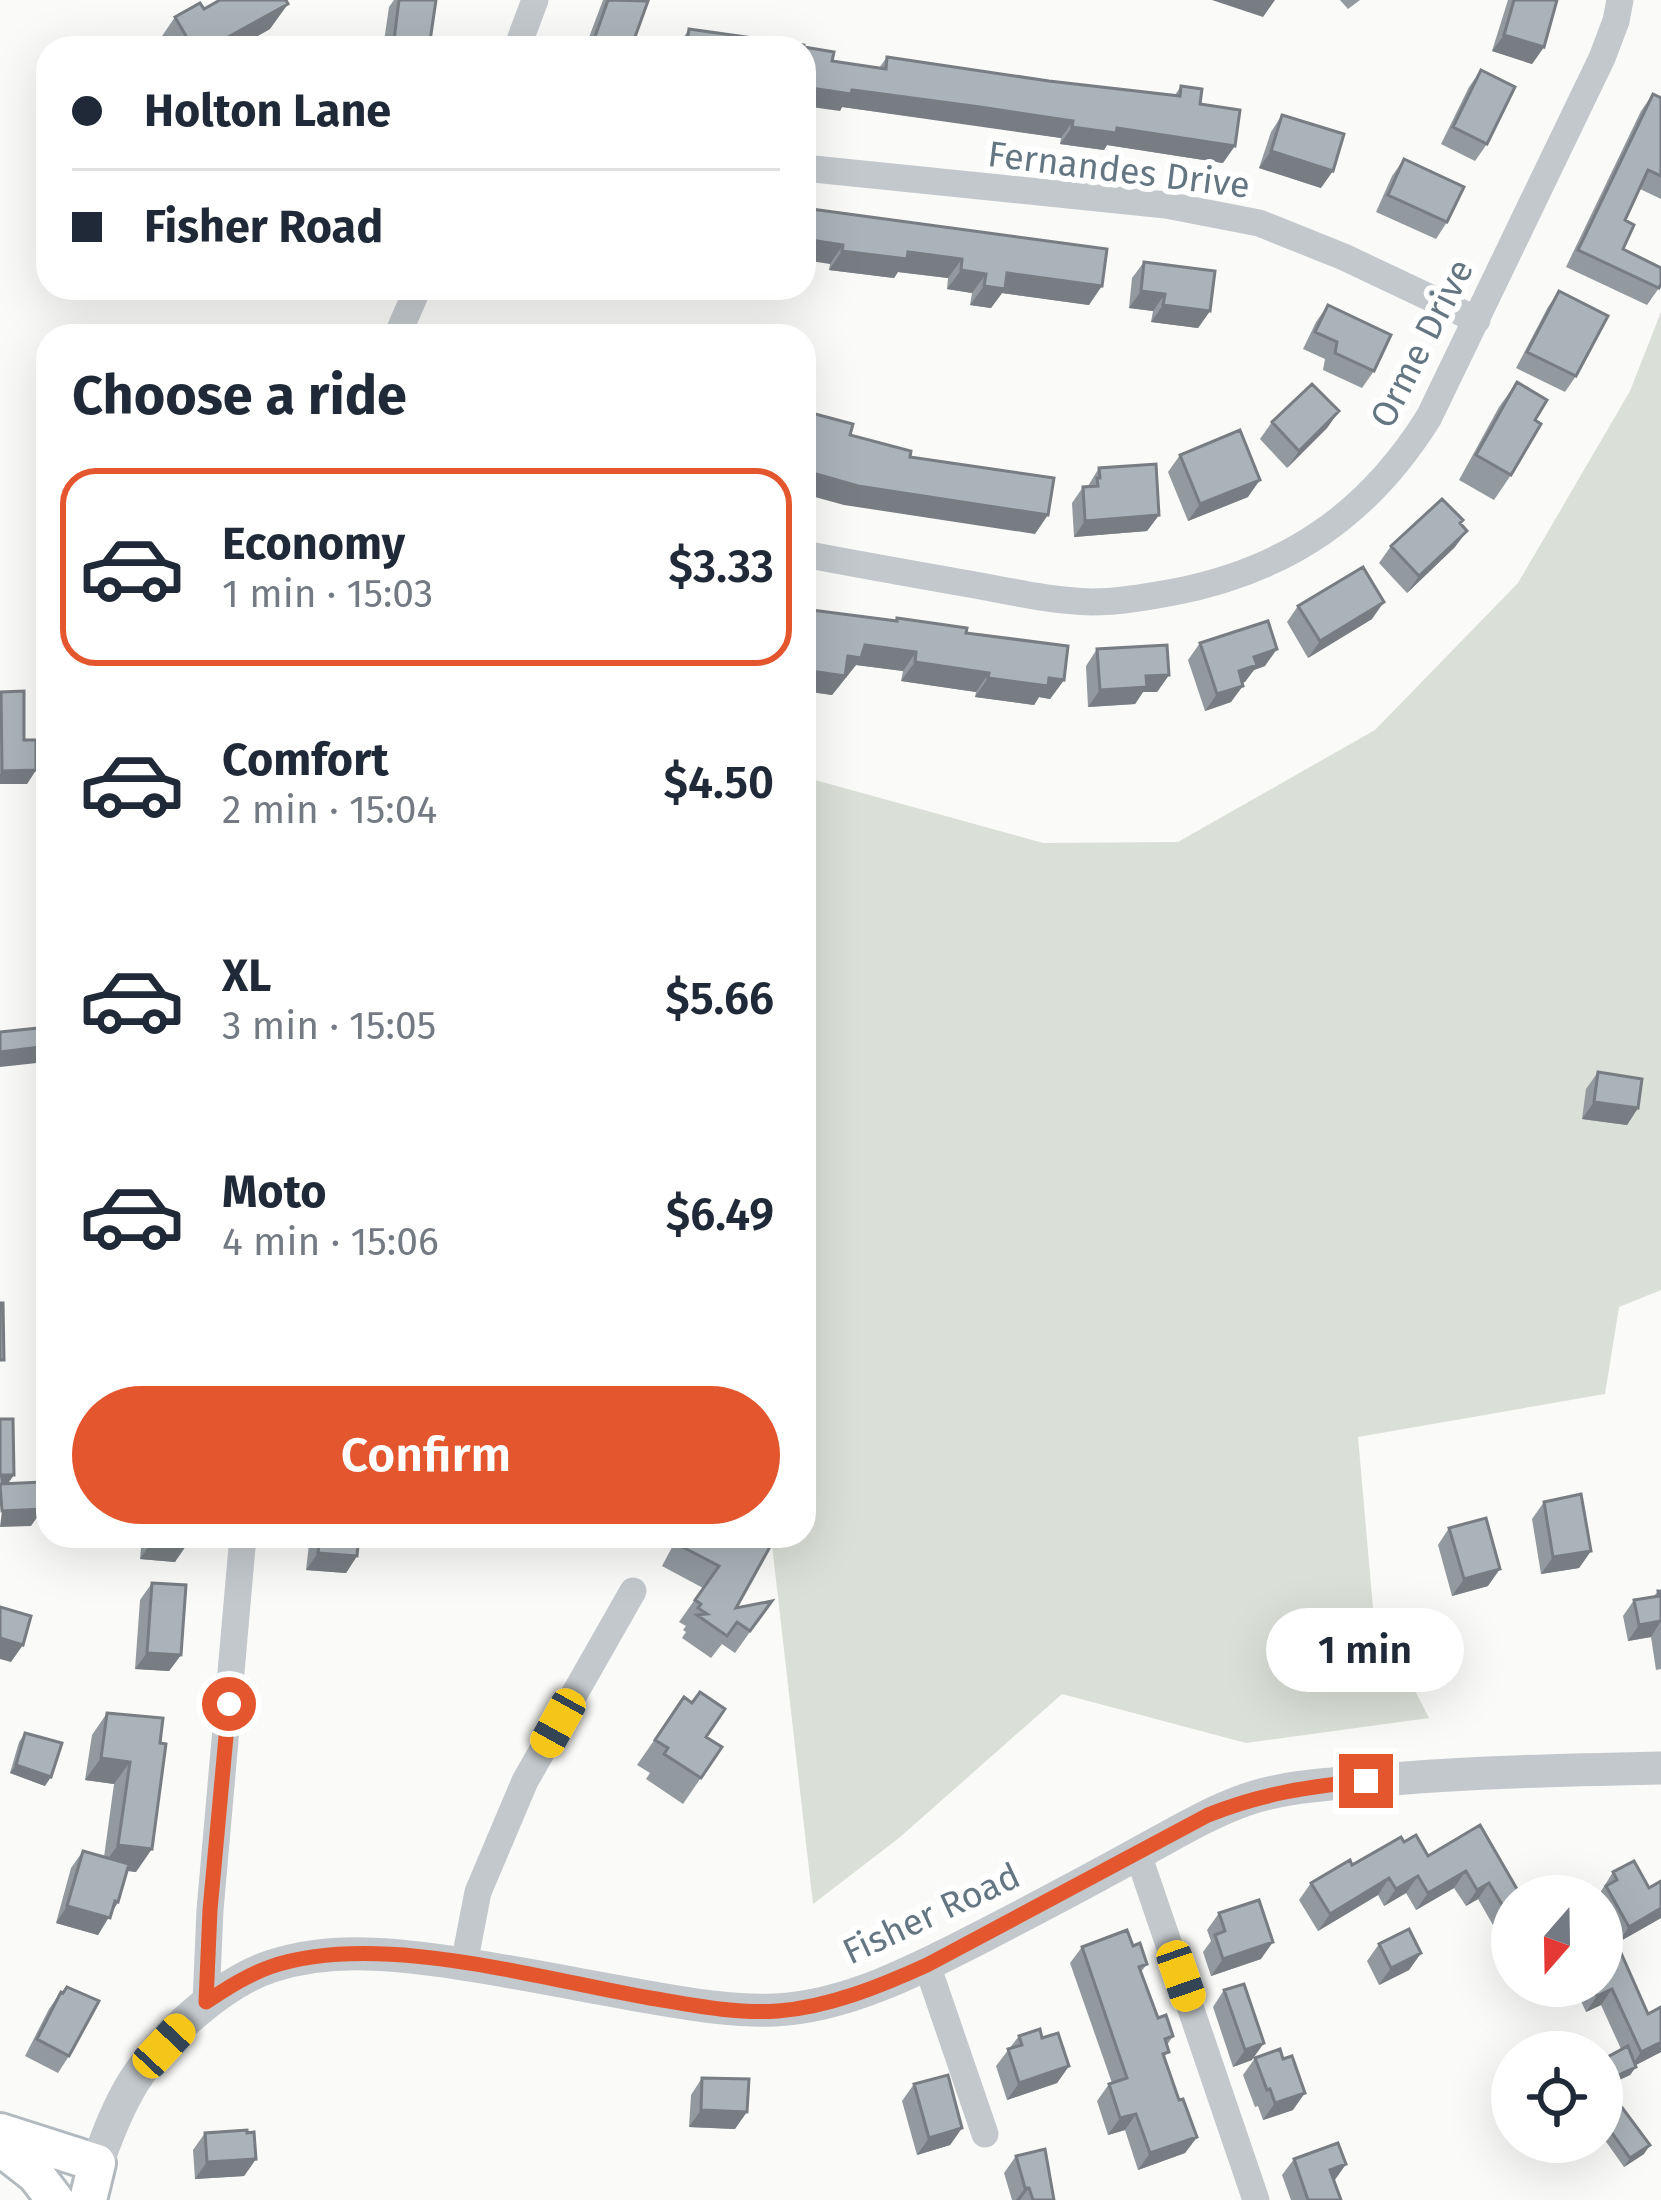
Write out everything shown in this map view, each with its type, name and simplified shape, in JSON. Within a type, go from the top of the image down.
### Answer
[{"type":"main road","points":[[0,2132],[97,2163],[88,2200]]},
{"type":"main road","points":[[0,2147],[36,2175],[55,2200]]},
{"type":"street","points":[[522,36],[535,0]]},
{"type":"street","name":"Orme Drive","points":[[816,556],[1068,601],[1097,602],[1222,582],[1287,554],[1344,518],[1392,470],[1429,417],[1602,58],[1620,0]]},
{"type":"street","name":"Fernandes Drive","points":[[816,169],[1166,205],[1259,223],[1345,256],[1477,320]]},
{"type":"street","points":[[206,2002],[242,1548]]},
{"type":"street","points":[[464,1964],[478,1892],[525,1781],[633,1591]]},
{"type":"street","name":"Fisher Road","points":[[97,2163],[136,2077],[206,2002],[274,1965],[379,1952],[673,2002],[778,2011],[893,1981],[1208,1815],[1248,1799],[1292,1789],[1479,1772],[1661,1768]]},
{"type":"street","points":[[1138,1854],[1256,2200]]},
{"type":"street","points":[[927,1965],[985,2134]]},
{"type":"shaded area","points":[[1661,312],[1661,1290],[1619,1307],[1605,1394],[1358,1437],[1373,1608],[1429,1718],[1246,1743],[1062,1694],[899,1838],[813,1904],[772,1548],[816,1548],[816,780],[1043,843],[1178,842],[1375,730],[1518,583],[1630,391]]},
{"type":"building","points":[[220,0],[286,0],[288,4],[230,36],[186,36],[175,17],[200,3],[204,9]]},
{"type":"building","points":[[399,0],[436,0],[431,36],[394,36]]},
{"type":"building","points":[[608,0],[648,1],[635,36],[595,36]]},
{"type":"building","points":[[1514,0],[1557,0],[1544,47],[1504,35]]},
{"type":"building","points":[[689,29],[739,36],[688,36]]},
{"type":"building","points":[[816,49],[834,52],[832,61],[886,69],[887,57],[1180,96],[1181,86],[1202,89],[1200,104],[1240,110],[1235,146],[1117,128],[1116,133],[1072,127],[1073,121],[980,107],[852,90],[851,94],[816,89]]},
{"type":"building","points":[[1481,70],[1515,87],[1487,144],[1453,127]]},
{"type":"building","points":[[1653,94],[1661,98],[1661,176],[1648,170],[1625,220],[1634,225],[1623,249],[1661,268],[1659,288],[1578,250]]},
{"type":"building","points":[[1282,115],[1344,134],[1333,171],[1271,151]]},
{"type":"building","points":[[1404,159],[1464,187],[1447,222],[1388,195]]},
{"type":"building","points":[[816,210],[1107,249],[1102,286],[1007,273],[1005,289],[984,286],[986,274],[961,270],[962,259],[908,252],[907,259],[842,251],[843,245],[816,241]]},
{"type":"building","points":[[1144,262],[1215,271],[1210,311],[1163,305],[1165,294],[1141,291]]},
{"type":"building","points":[[1559,291],[1608,316],[1576,376],[1527,352]]},
{"type":"building","points":[[1328,305],[1391,335],[1374,371],[1335,353],[1337,342],[1315,332]]},
{"type":"building","points":[[1517,382],[1547,400],[1535,420],[1541,424],[1511,475],[1476,455]]},
{"type":"building","points":[[1312,384],[1339,411],[1299,451],[1272,422]]},
{"type":"building","points":[[816,414],[853,424],[850,435],[911,451],[910,457],[1054,478],[1048,515],[858,486],[816,474]]},
{"type":"building","points":[[1240,430],[1260,480],[1200,504],[1180,455]]},
{"type":"building","points":[[1156,464],[1159,515],[1085,521],[1083,487],[1098,486],[1099,468]]},
{"type":"building","points":[[1442,499],[1463,520],[1460,523],[1467,531],[1419,576],[1391,546]]},
{"type":"building","points":[[1363,567],[1384,602],[1320,641],[1298,606]]},
{"type":"building","points":[[816,611],[897,618],[967,628],[966,633],[1068,646],[1064,680],[1049,678],[1048,686],[915,662],[916,652],[865,645],[861,658],[848,656],[845,676],[816,672]]},
{"type":"building","points":[[1268,621],[1277,649],[1254,657],[1257,665],[1239,671],[1243,686],[1217,694],[1200,643]]},
{"type":"building","points":[[1167,645],[1169,675],[1146,676],[1147,687],[1100,690],[1097,649]]},
{"type":"building","points":[[24,691],[24,740],[36,740],[36,770],[2,771],[1,692]]},
{"type":"building","points":[[36,1028],[36,1048],[0,1052],[0,1032]]},
{"type":"building","points":[[1598,1072],[1642,1079],[1638,1108],[1594,1102]]},
{"type":"building","points":[[3,1303],[4,1360],[0,1360]]},
{"type":"building","points":[[0,1419],[13,1419],[14,1475],[0,1475]]},
{"type":"building","points":[[36,1482],[36,1509],[2,1511],[0,1484]]},
{"type":"building","points":[[1581,1494],[1591,1551],[1553,1557],[1544,1502]]},
{"type":"building","points":[[1486,1518],[1500,1569],[1464,1579],[1449,1528]]},
{"type":"building","points":[[319,1548],[358,1548],[357,1556],[318,1553]]},
{"type":"building","points":[[685,1548],[769,1548],[736,1608],[772,1601],[750,1631],[737,1622],[727,1636],[697,1615],[707,1614],[695,1600],[719,1566]]},
{"type":"building","points":[[152,1583],[186,1585],[181,1655],[147,1653]]},
{"type":"building","points":[[1661,1591],[1661,1621],[1639,1625],[1634,1600],[1659,1596]]},
{"type":"building","points":[[0,1607],[31,1616],[23,1645],[0,1638]]},
{"type":"building","points":[[700,1692],[725,1709],[706,1737],[722,1747],[701,1778],[664,1754],[668,1748],[655,1740],[684,1697],[692,1703]]},
{"type":"building","points":[[107,1713],[163,1718],[160,1743],[166,1744],[152,1849],[118,1845],[130,1762],[101,1758]]},
{"type":"building","points":[[25,1733],[62,1743],[51,1777],[16,1765]]},
{"type":"building","points":[[1480,1825],[1509,1875],[1491,1875],[1491,1886],[1489,1883],[1477,1890],[1466,1871],[1428,1893],[1418,1876],[1396,1889],[1389,1878],[1330,1914],[1311,1883],[1401,1837],[1404,1842],[1416,1835],[1428,1856]]},
{"type":"building","points":[[83,1851],[129,1864],[110,1918],[67,1906]]},
{"type":"building","points":[[1634,1861],[1649,1888],[1661,1881],[1661,1908],[1629,1927],[1623,1916],[1623,1875],[1613,1872]]},
{"type":"building","points":[[1259,1900],[1273,1942],[1223,1959],[1215,1935],[1225,1931],[1219,1913]]},
{"type":"building","points":[[1409,1929],[1421,1953],[1391,1968],[1379,1944]]},
{"type":"building","points":[[1127,1930],[1133,1946],[1140,1943],[1147,1964],[1139,1967],[1158,2018],[1166,2015],[1173,2036],[1165,2039],[1169,2052],[1163,2054],[1197,2137],[1150,2153],[1136,2114],[1120,2118],[1109,2084],[1127,2078],[1082,1947]]},
{"type":"building","points":[[1623,1957],[1648,2014],[1661,2007],[1661,2042],[1641,2052],[1620,2007]]},
{"type":"building","points":[[1244,1984],[1264,2043],[1245,2050],[1224,1990]]},
{"type":"building","points":[[67,1987],[99,2001],[69,2056],[37,2039]]},
{"type":"building","points":[[1040,2029],[1042,2038],[1058,2033],[1069,2066],[1019,2083],[1008,2049],[1022,2045],[1019,2036]]},
{"type":"building","points":[[1628,2046],[1636,2067],[1623,2073],[1623,2049]]},
{"type":"building","points":[[1280,2049],[1283,2059],[1292,2056],[1305,2093],[1275,2103],[1255,2058]]},
{"type":"building","points":[[948,2075],[962,2128],[929,2138],[914,2084]]},
{"type":"building","points":[[702,2078],[749,2079],[747,2112],[701,2110]]},
{"type":"building","points":[[1623,2109],[1650,2145],[1630,2158],[1623,2148]]},
{"type":"building","points":[[254,2132],[256,2159],[207,2162],[205,2133]]},
{"type":"building","points":[[1338,2143],[1346,2164],[1330,2170],[1341,2200],[1308,2200],[1294,2159]]},
{"type":"building","points":[[1045,2149],[1054,2200],[1033,2200],[1016,2156]]},
{"type":"route","points":[[229,1704],[206,2002],[274,1965],[379,1952],[726,2009],[778,2011],[815,2004],[893,1981],[927,1965],[1208,1815],[1292,1789],[1366,1781]]}]
